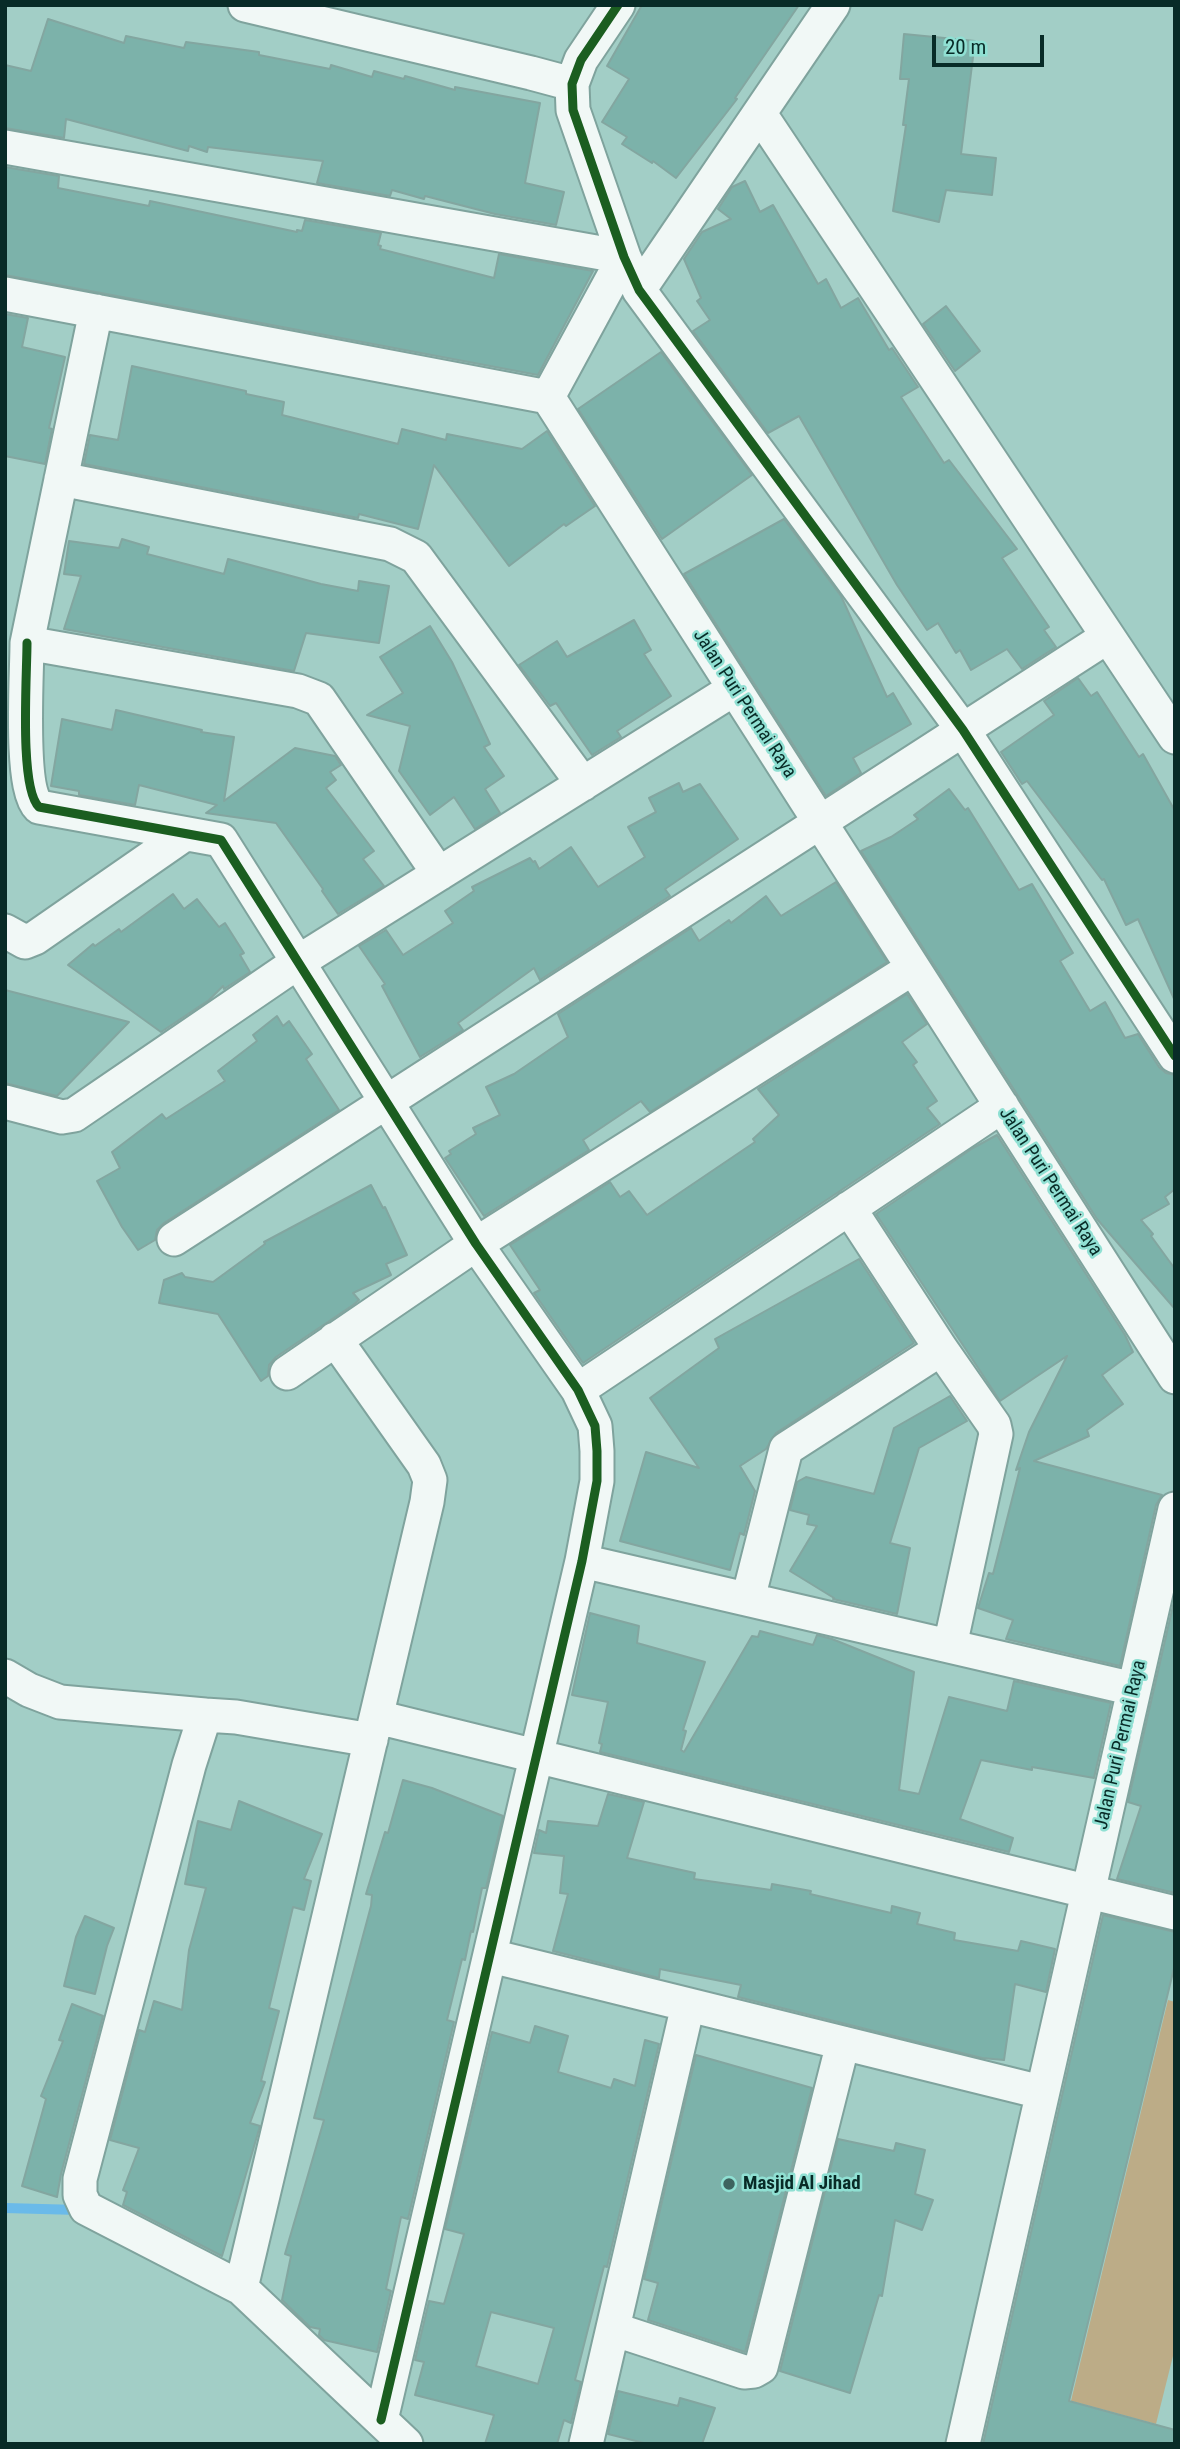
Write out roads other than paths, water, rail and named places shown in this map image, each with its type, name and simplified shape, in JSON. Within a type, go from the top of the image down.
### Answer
[{"type":"street","points":[[245,5],[572,85]]},
{"type":"street","points":[[618,5],[581,60],[572,85],[573,110],[624,257],[639,290],[963,730],[1175,1056]]},
{"type":"street","points":[[639,290],[833,5]]},
{"type":"street","points":[[760,114],[1174,736]]},
{"type":"street","points":[[5,147],[624,257]]},
{"type":"street","points":[[5,294],[548,397],[624,257]]},
{"type":"street","points":[[96,311],[27,643],[27,748],[18,787],[39,807],[221,840],[476,1244],[578,1390],[595,1426],[597,1481],[582,1561],[381,2420]]},
{"type":"street","name":"Jalan Puri Permai Raya","points":[[548,397],[1175,1377]]},
{"type":"street","points":[[61,480],[390,544],[403,549],[416,557],[583,784]]},
{"type":"street","points":[[174,1239],[1107,636]]},
{"type":"street","points":[[27,643],[298,691],[319,699],[439,874]]},
{"type":"street","points":[[5,1102],[62,1116],[74,1115],[298,962],[734,689]]},
{"type":"street","points":[[5,931],[24,942],[35,938],[185,834]]},
{"type":"street","points":[[286,1373],[476,1244],[913,968]]},
{"type":"street","points":[[578,1390],[1002,1106]]},
{"type":"street","points":[[849,1208],[941,1349],[994,1424],[996,1434],[950,1646]]},
{"type":"street","points":[[241,2288],[374,1729],[430,1480],[424,1465],[335,1339]]},
{"type":"street","points":[[748,1599],[786,1449],[941,1349]]},
{"type":"street","name":"Jalan Puri Permai Raya","points":[[963,2444],[1175,1509]]},
{"type":"street","points":[[582,1561],[1134,1689]]},
{"type":"street","points":[[5,1676],[29,1690],[60,1702],[374,1729],[537,1756],[1175,1913]]},
{"type":"street","points":[[205,1715],[185,1777],[80,2179],[80,2195],[86,2208],[241,2288],[406,2444]]},
{"type":"street","points":[[491,1955],[1041,2092]]},
{"type":"street","points":[[586,2444],[688,2005]]},
{"type":"street","points":[[613,2329],[744,2372],[761,2367],[843,2043]]},
{"type":"waterway","points":[[5,2208],[82,2212]]},
{"type":"place","name":"Masjid Al Jihad","points":[[729,2184]]}]
